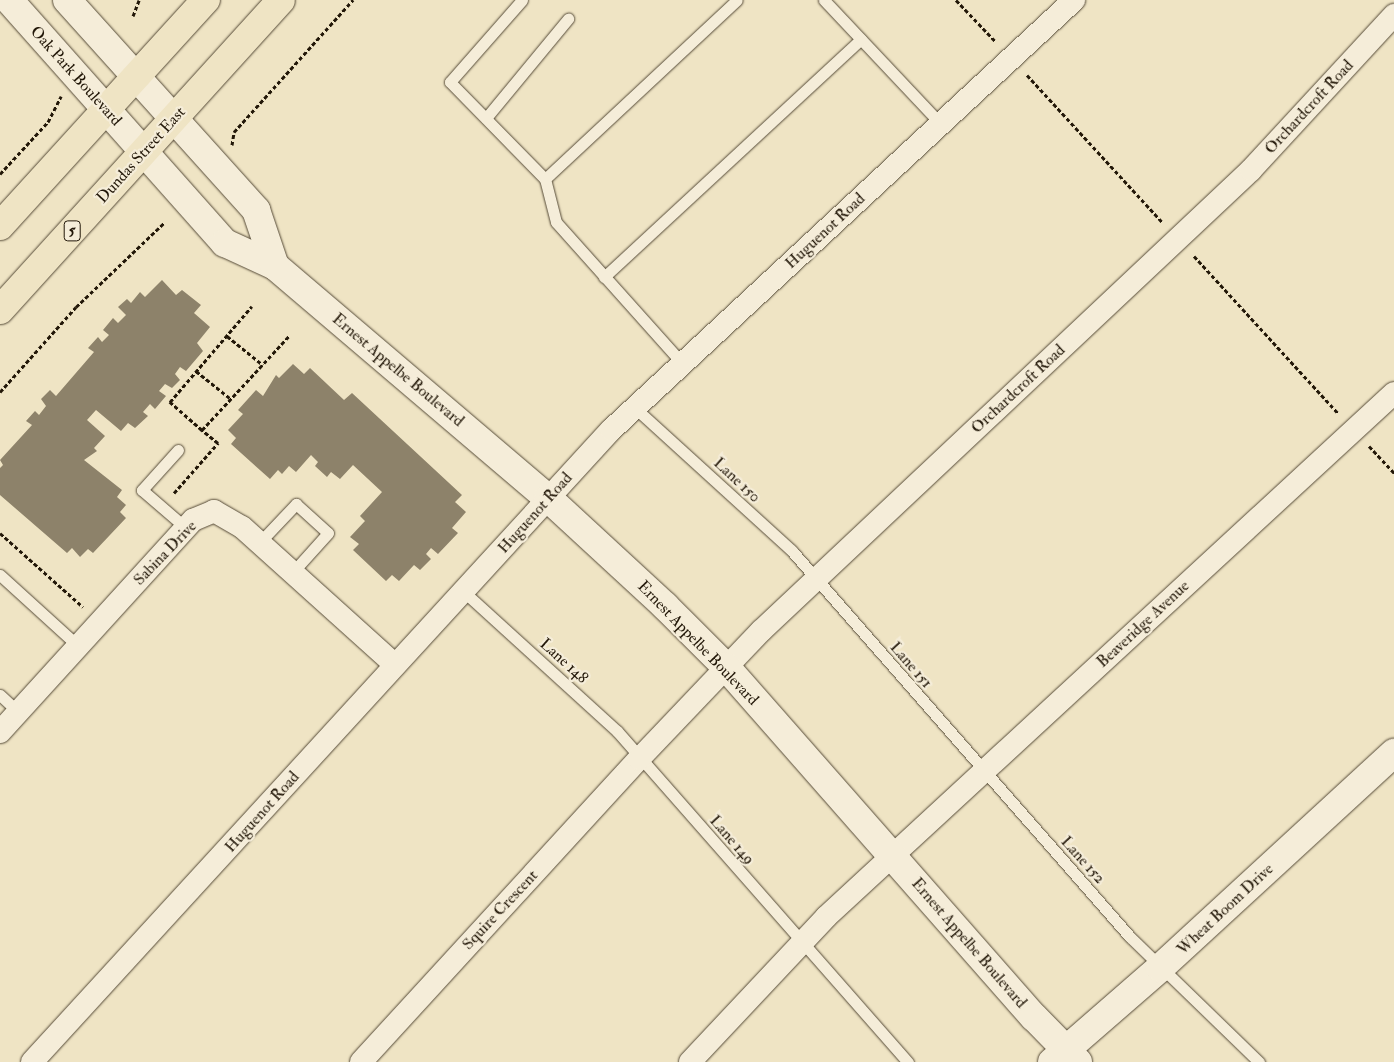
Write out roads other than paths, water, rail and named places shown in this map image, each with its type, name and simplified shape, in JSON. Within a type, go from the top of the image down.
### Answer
[{"type":"main road","points":[[0,226],[206,0]]},
{"type":"main road","name":"Dundas Street East","points":[[0,310],[281,0]]},
{"type":"street","name":"Oak Park Boulevard","points":[[9,0],[143,151]]},
{"type":"street","points":[[67,0],[256,210],[275,266]]},
{"type":"street","name":"Huguenot Road","points":[[32,1062],[548,498],[635,408],[1074,0]]},
{"type":"street","name":"Orchardcroft Road","points":[[639,759],[726,667],[814,579],[1251,170],[1394,15]]},
{"type":"street","name":"Ernest Appelbe Boulevard","points":[[143,151],[225,243],[275,266],[548,498],[726,667],[1066,1058]]},
{"type":"street","name":"Beaveridge Avenue","points":[[892,856],[1394,393]]},
{"type":"street","name":"Sabina Drive","points":[[0,732],[193,520],[214,511],[242,527],[395,666]]},
{"type":"street","name":"Wheat Boom Drive","points":[[1066,1058],[1160,968],[1394,753]]},
{"type":"street","name":"Squire Crescent","points":[[361,1062],[639,759]]},
{"type":"street","points":[[690,1062],[801,943],[892,856]]},
{"type":"lane","points":[[522,0],[450,82],[545,179],[556,222],[682,363]]},
{"type":"lane","points":[[545,179],[737,0]]},
{"type":"lane","points":[[824,0],[941,124]]},
{"type":"lane","points":[[486,118],[568,19]]},
{"type":"lane","points":[[604,277],[861,39]]},
{"type":"lane","name":"Lane 150","points":[[635,408],[792,551],[814,579]]},
{"type":"lane","points":[[178,450],[142,490],[186,528]]},
{"type":"lane","points":[[259,543],[296,504],[328,533],[292,573]]},
{"type":"lane","points":[[0,575],[78,646]]},
{"type":"lane","name":"Lane 151","points":[[814,579],[983,772]]},
{"type":"lane","name":"Lane 148","points":[[463,591],[617,731],[639,759]]},
{"type":"lane","points":[[0,695],[18,712]]},
{"type":"lane","name":"Lane 149","points":[[639,759],[908,1062]]},
{"type":"lane","name":"Lane 152","points":[[983,772],[1160,968],[1259,1062]]}]
